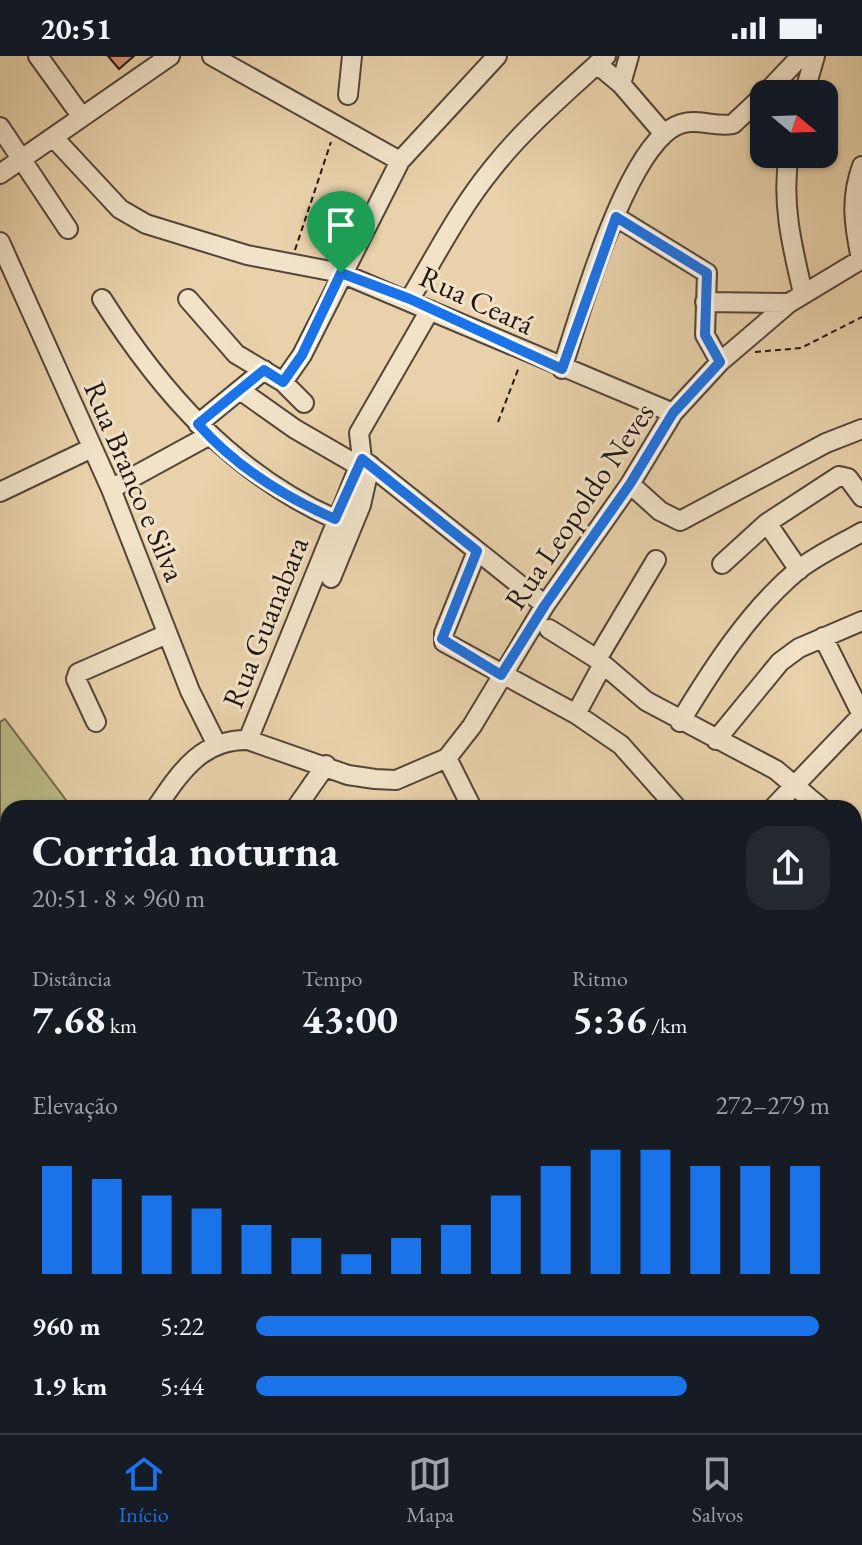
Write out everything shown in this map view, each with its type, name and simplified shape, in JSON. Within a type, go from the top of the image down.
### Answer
[{"type":"street","points":[[38,56],[82,117]]},
{"type":"street","points":[[0,174],[170,56]]},
{"type":"street","points":[[212,56],[400,161]]},
{"type":"street","points":[[348,95],[352,56]]},
{"type":"street","points":[[283,382],[302,355],[400,161],[497,56]]},
{"type":"street","points":[[621,84],[629,56]]},
{"type":"street","points":[[778,80],[801,56]]},
{"type":"street","points":[[808,80],[815,56]]},
{"type":"street","points":[[410,299],[450,230],[492,169],[528,129],[602,60],[664,134]]},
{"type":"street","points":[[562,369],[616,217],[638,171],[664,134],[701,119],[733,124],[750,108]]},
{"type":"street","points":[[0,127],[68,229]]},
{"type":"street","name":"Rua Ceará","points":[[53,137],[120,209],[146,224],[235,252],[341,273],[410,299],[525,353],[673,413]]},
{"type":"street","points":[[861,259],[853,222],[853,191],[862,166]]},
{"type":"street","points":[[705,302],[796,298],[786,222],[787,168]]},
{"type":"street","points":[[616,217],[704,270],[709,279],[705,335],[720,362]]},
{"type":"street","name":"Rua Branco e Silva","points":[[0,242],[111,489],[167,634],[216,743]]},
{"type":"street","name":"Rua Leopoldo Neves","points":[[216,743],[248,740],[348,775],[396,780],[447,758],[472,726],[545,605],[630,484],[673,413],[738,344],[796,298],[861,259]]},
{"type":"street","points":[[102,299],[150,371],[203,430],[269,484],[335,519]]},
{"type":"street","points":[[188,299],[236,354],[283,382],[304,403]]},
{"type":"street","name":"Rua Guanabara","points":[[248,740],[335,519],[364,463],[359,433],[430,310]]},
{"type":"street","points":[[111,489],[203,430],[240,390],[264,370]]},
{"type":"street","points":[[240,390],[295,429],[364,463],[545,605]]},
{"type":"street","points":[[630,484],[660,511],[680,521],[826,443],[862,429]]},
{"type":"street","points":[[0,492],[92,448]]},
{"type":"street","points":[[331,578],[361,505],[364,463]]},
{"type":"street","points":[[722,564],[767,523],[839,476],[848,478],[862,497]]},
{"type":"street","points":[[767,523],[799,570]]},
{"type":"street","points":[[680,722],[737,638],[799,570],[862,532]]},
{"type":"street","points":[[477,551],[442,639],[446,645],[576,714],[621,745],[670,800]]},
{"type":"street","points":[[576,714],[600,662],[656,560]]},
{"type":"street","points":[[716,740],[780,662],[823,637],[862,621]]},
{"type":"street","points":[[549,629],[600,662],[646,701],[796,785],[812,800]]},
{"type":"street","points":[[96,722],[76,679],[78,673],[167,634]]},
{"type":"street","points":[[781,800],[862,715],[823,637]]},
{"type":"street","points":[[162,800],[182,772],[216,743]]},
{"type":"street","points":[[447,758],[468,800]]},
{"type":"street","points":[[302,800],[326,765]]},
{"type":"path","points":[[290,263],[337,124]]},
{"type":"path","points":[[738,344],[763,353],[801,348],[862,317]]},
{"type":"path","points":[[498,422],[525,353]]},
{"type":"green space","points":[[5,719],[66,800],[0,800],[0,722]]},
{"type":"building","points":[[108,56],[134,56],[119,69]]},
{"type":"route","points":[[616,217],[707,273],[709,279],[703,315],[705,335],[720,362],[673,413],[630,484],[545,605],[501,675],[450,647],[442,639],[477,551],[362,459],[335,519],[269,484],[221,448],[198,424],[264,370],[283,382],[302,355],[341,273],[410,299],[562,369],[596,264],[616,217]]}]
